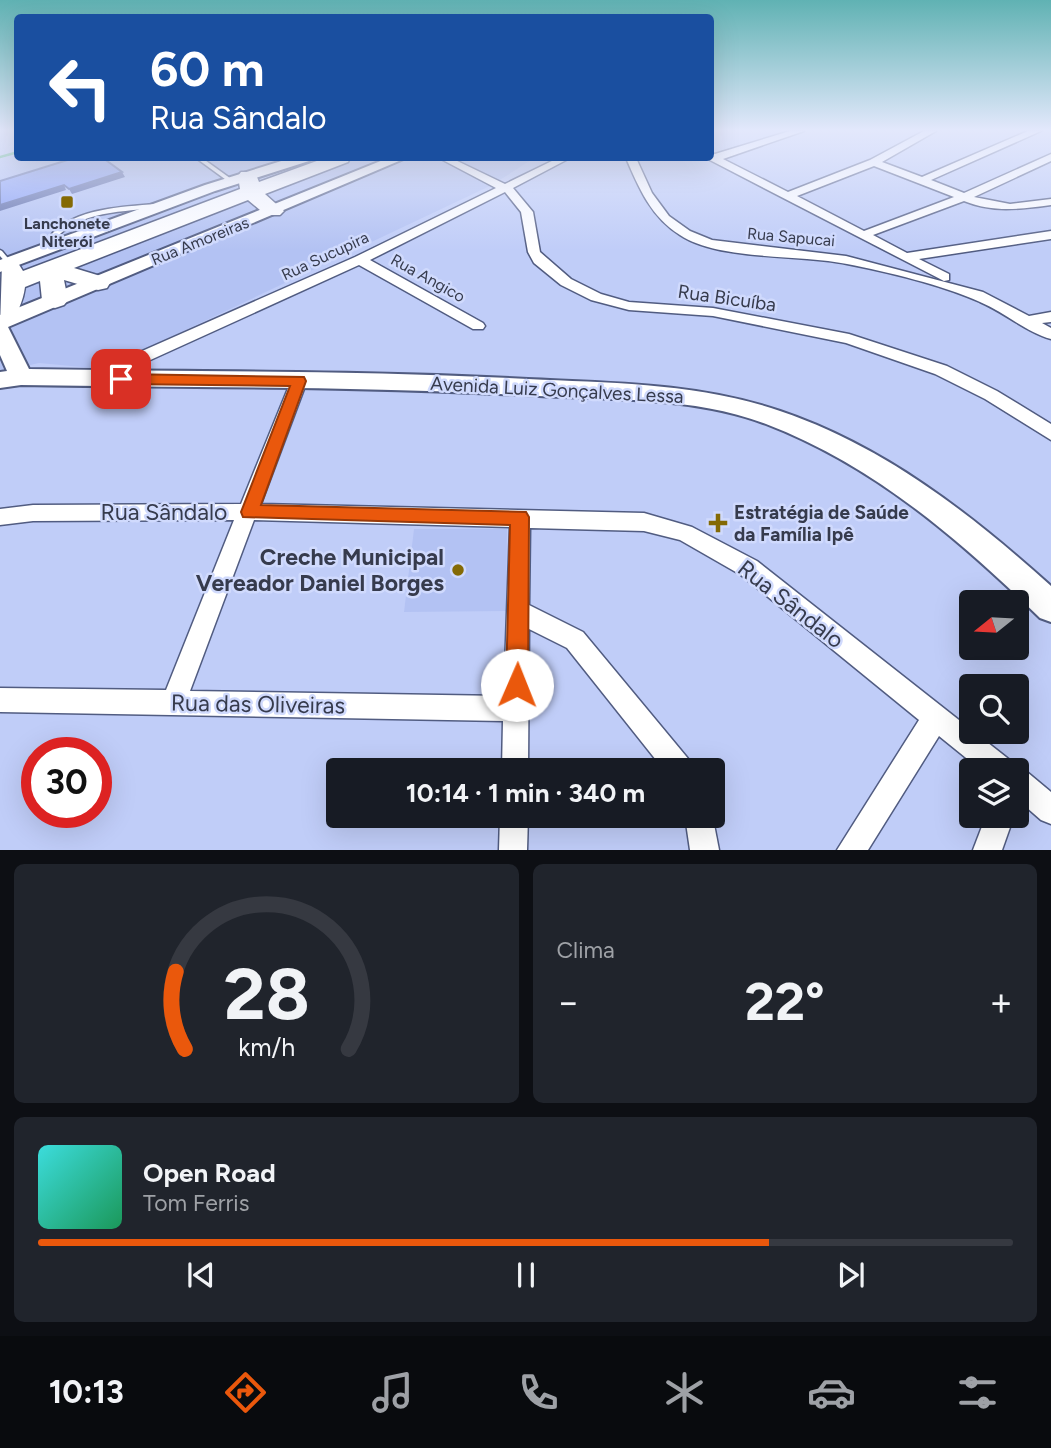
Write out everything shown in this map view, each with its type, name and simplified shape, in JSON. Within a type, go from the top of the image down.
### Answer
[{"type":"highway","points":[[0,321],[9,304],[4,270],[46,259],[78,258],[103,248],[180,206],[241,187],[281,171]]},
{"type":"highway","points":[[241,187],[273,211]]},
{"type":"highway","points":[[78,258],[104,280]]},
{"type":"highway","points":[[46,259],[104,280]]},
{"type":"highway","points":[[46,259],[55,300]]},
{"type":"street","name":"Rua Amoreiras","points":[[0,321],[368,171]]},
{"type":"street","name":"Rua Bicuíba","points":[[471,171],[507,188],[518,197],[527,212],[534,252],[540,260],[566,282],[596,297],[629,306],[713,312],[849,339],[941,370],[991,395],[1051,433]]},
{"type":"street","name":"Rua Sucupira","points":[[96,378],[360,260],[541,171]]},
{"type":"street","name":"Rua Sapucai","points":[[636,171],[660,212],[680,230],[702,242],[744,251],[825,256],[908,274],[986,299]]},
{"type":"street","points":[[739,171],[1051,334]]},
{"type":"street","points":[[788,196],[852,171]]},
{"type":"street","points":[[895,171],[962,198],[998,207],[1051,202]]},
{"type":"street","points":[[921,181],[945,171]]},
{"type":"street","points":[[863,235],[962,198],[1024,171]]},
{"type":"street","points":[[46,259],[180,206]]},
{"type":"street","points":[[905,257],[1051,235]]},
{"type":"street","name":"Rua Angico","points":[[360,260],[478,326]]},
{"type":"street","points":[[1026,321],[1051,317]]},
{"type":"street","points":[[0,331],[10,378]]},
{"type":"street","name":"Avenida Luiz Gonçalves Lessa","points":[[10,378],[478,383],[677,395],[719,402],[772,417],[838,446],[924,497],[968,531],[1051,607]]},
{"type":"street","points":[[173,703],[250,512],[299,381]]},
{"type":"street","name":"Rua Sândalo","points":[[0,517],[47,512],[250,512],[644,522],[685,533],[749,568],[987,758]]},
{"type":"street","points":[[515,758],[520,517]]},
{"type":"street","points":[[518,611],[575,640],[671,758]]},
{"type":"street","name":"Rua das Oliveiras","points":[[0,700],[516,709]]},
{"type":"street","points":[[851,849],[936,717]]},
{"type":"street","points":[[1029,792],[1051,810]]},
{"type":"street","points":[[513,849],[514,828]]},
{"type":"street","points":[[701,828],[705,849]]},
{"type":"street","points":[[987,849],[995,828]]},
{"type":"lane","points":[[217,171],[241,187]]},
{"type":"shaded area","points":[[0,171],[514,171],[492,185],[103,369],[39,363],[0,372],[0,314],[3,309],[0,303]]},
{"type":"shaded area","name":"Creche Municipal Vereador Daniel Borges","points":[[414,529],[507,529],[506,611],[404,612]]},
{"type":"building","points":[[33,171],[122,172],[69,189],[64,185],[0,205],[0,181]]},
{"type":"place","name":"Lanchonete Niterói","points":[[67,202]]},
{"type":"place","name":"Estratégia de Saúde da Família Ipê","points":[[718,523]]},
{"type":"place","name":"Creche Municipal Vereador Daniel Borges","points":[[458,570]]},
{"type":"route","points":[[121,379],[299,381],[250,512],[520,517],[517,685]]}]
